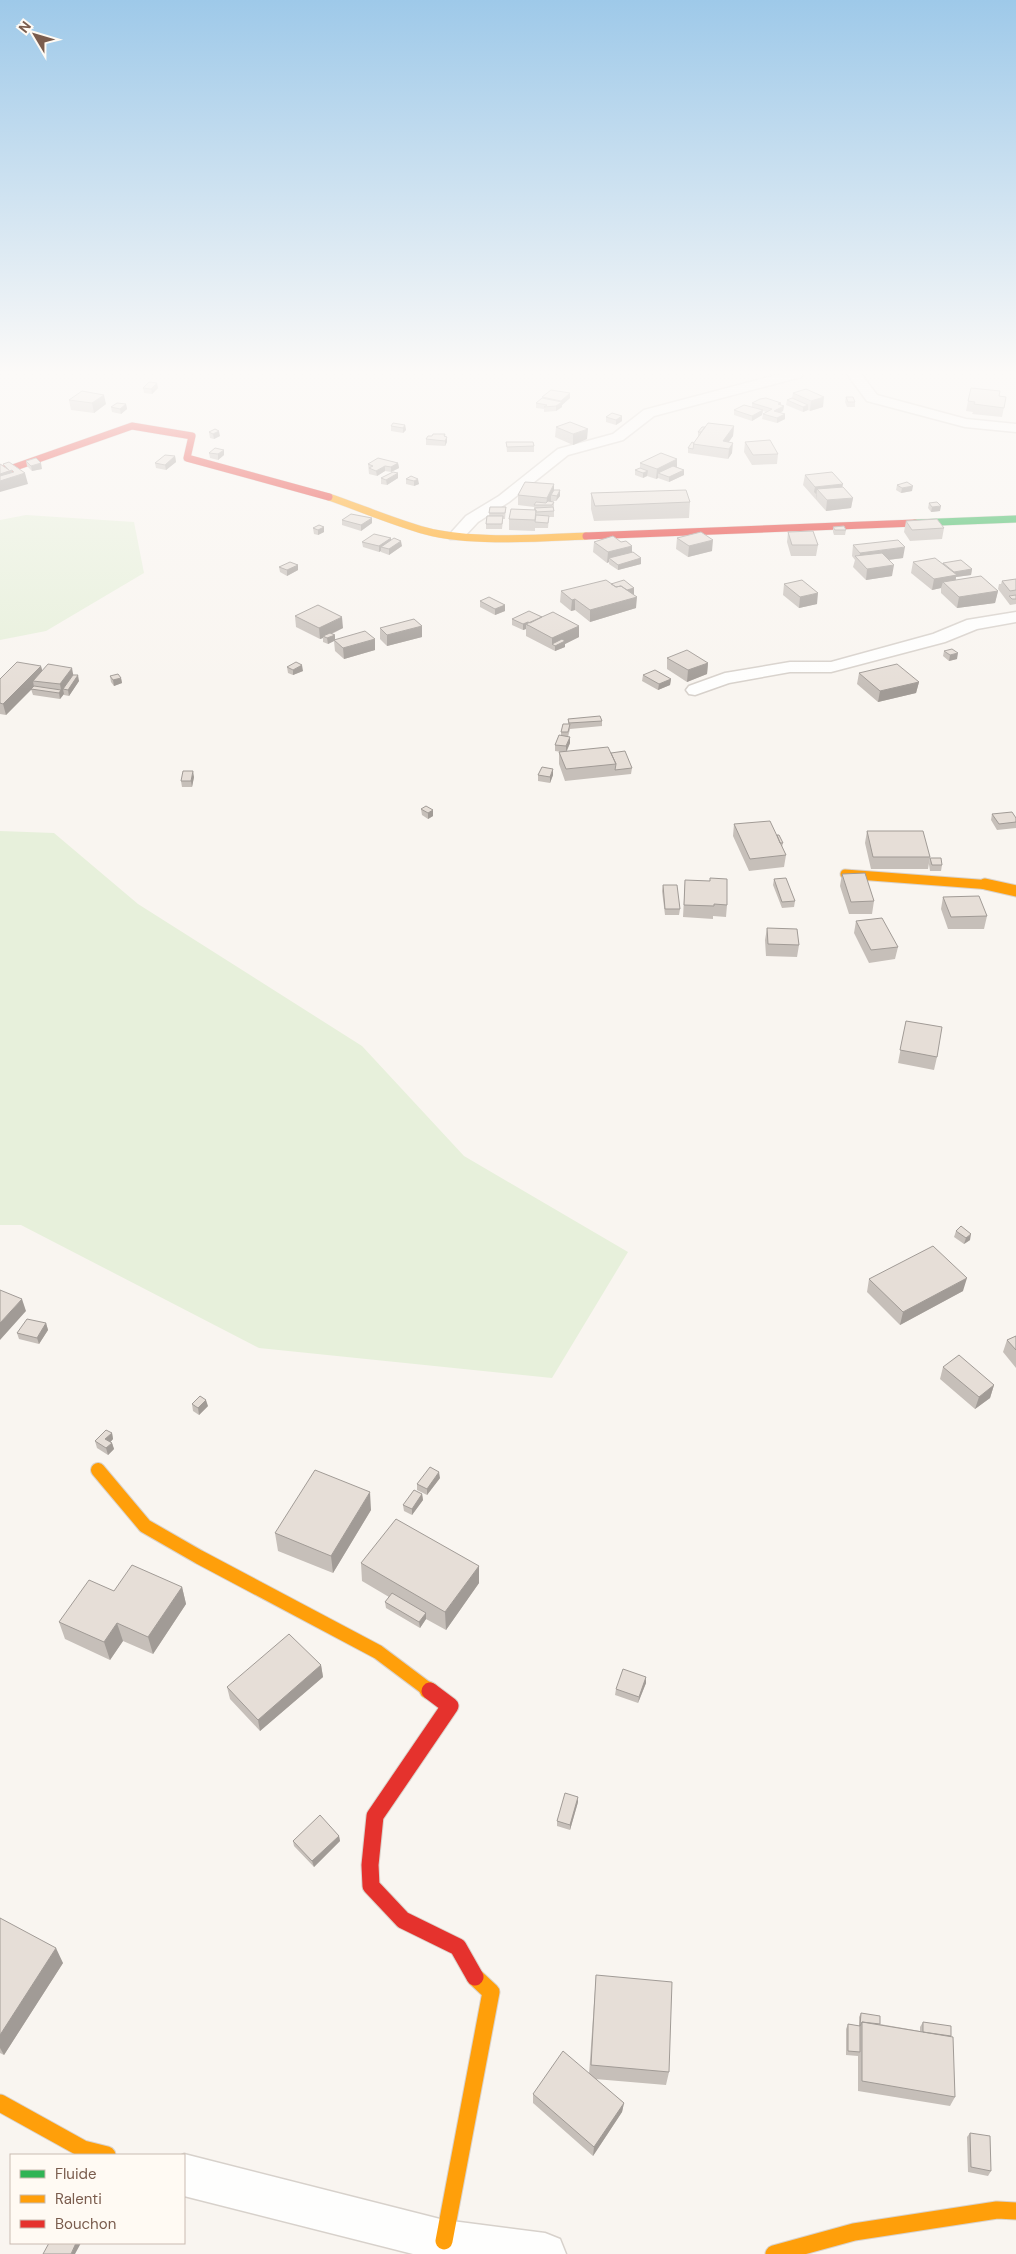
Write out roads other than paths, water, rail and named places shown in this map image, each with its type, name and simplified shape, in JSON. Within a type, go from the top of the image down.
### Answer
[{"type":"street","points":[[264,479],[346,502],[428,531],[456,536],[540,538],[1016,519]]},
{"type":"street","points":[[456,536],[472,519],[504,499],[529,479]]},
{"type":"street","points":[[695,690],[725,678],[790,667],[831,667],[939,638],[973,624],[1016,617]]},
{"type":"street","points":[[845,874],[988,884],[1016,891]]},
{"type":"street","points":[[98,1470],[144,1526],[378,1652],[450,1706],[376,1816],[370,1865],[371,1886],[403,1920],[458,1947],[476,1979],[491,1992],[444,2241]]},
{"type":"street","points":[[0,2103],[82,2149],[103,2154]]},
{"type":"street","points":[[185,2175],[444,2241],[545,2254]]},
{"type":"street","points":[[774,2254],[854,2232],[998,2210],[1016,2211]]}]
